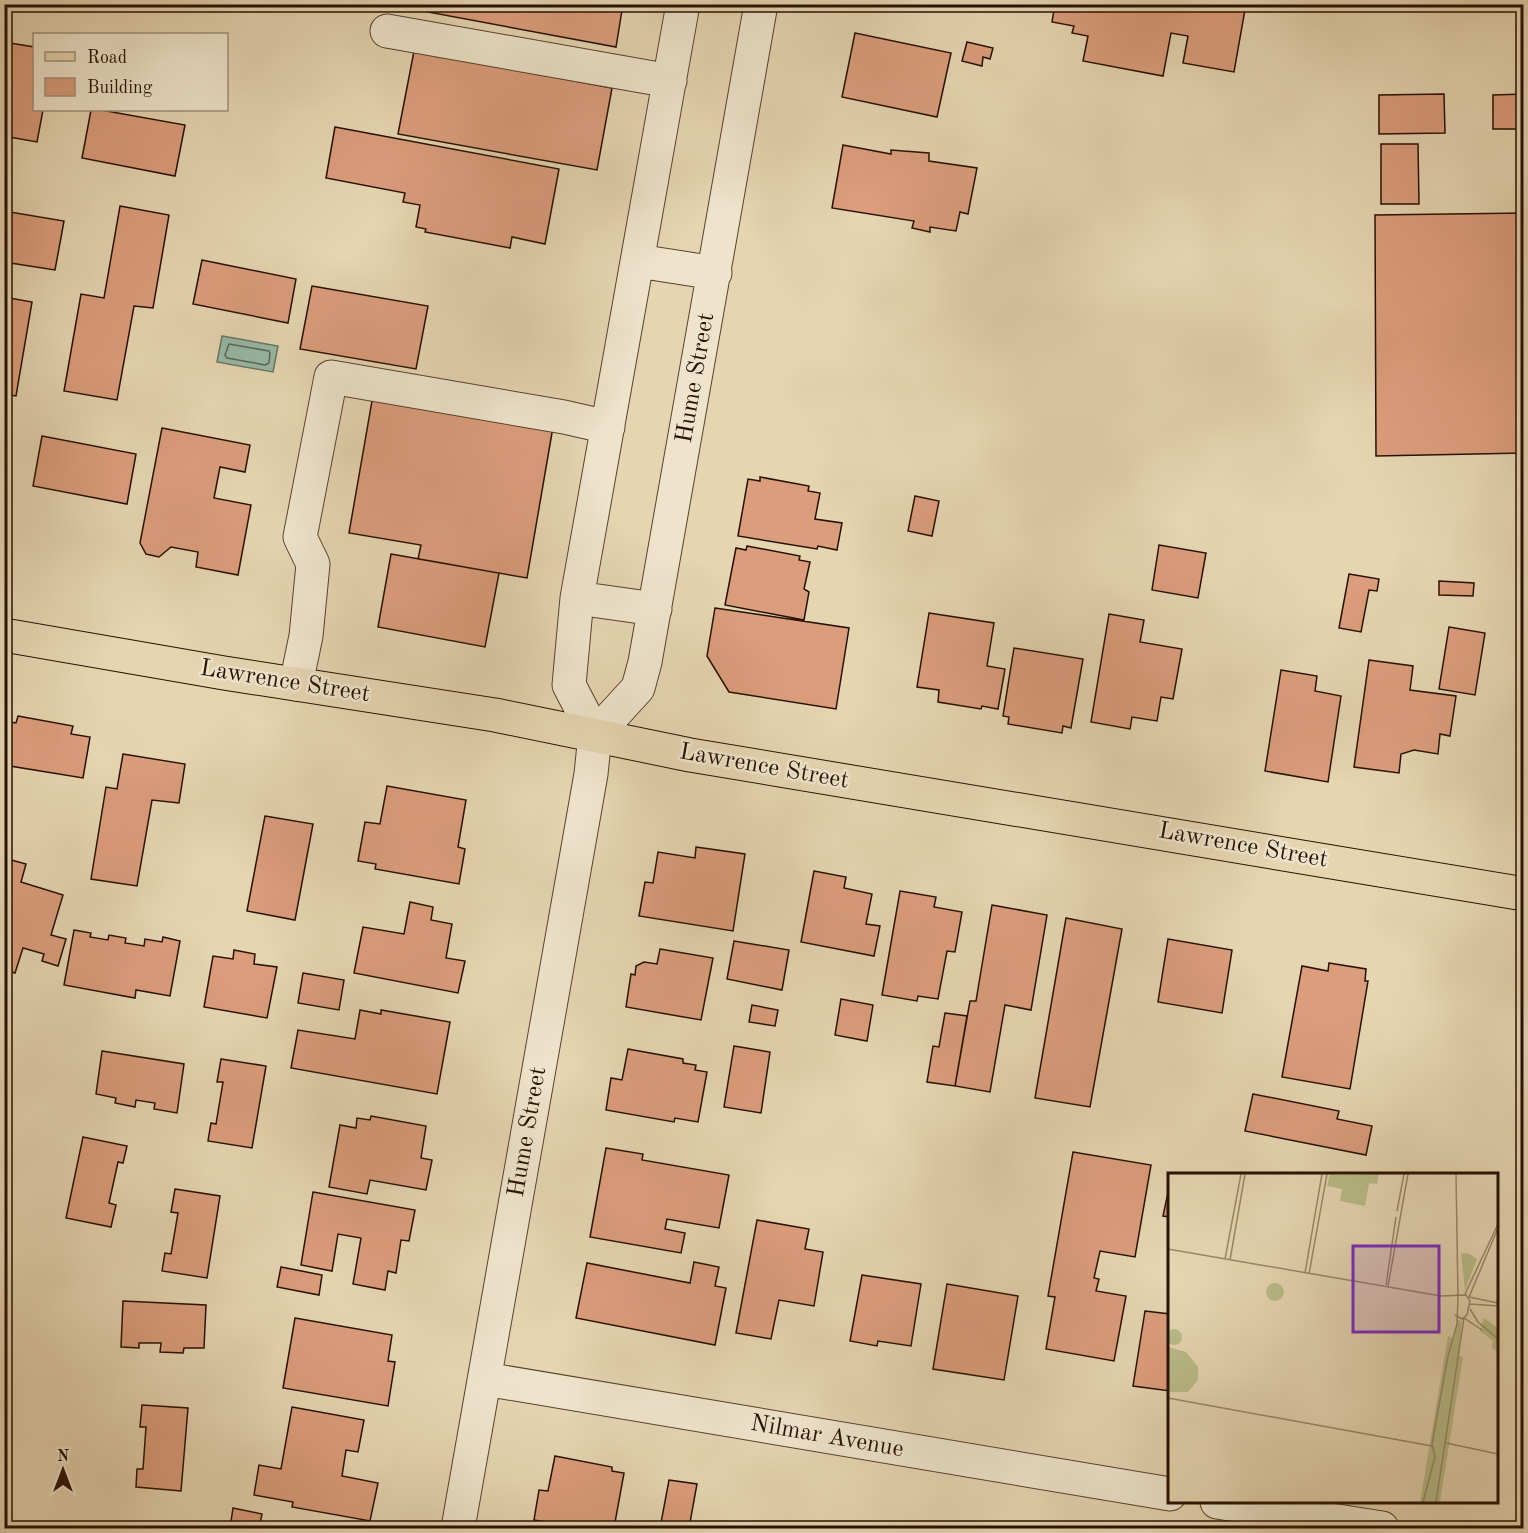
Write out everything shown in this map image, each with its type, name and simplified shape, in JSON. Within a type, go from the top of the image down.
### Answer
[{"type":"main road","name":"Lawrence Street","points":[[4,635],[495,715],[690,755],[1524,894]]},
{"type":"street","points":[[596,735],[570,685],[577,598],[683,4]]},
{"type":"street","name":"Hume Street","points":[[458,1528],[596,735],[638,688],[655,609],[761,4]]},
{"type":"street","points":[[387,30],[670,81]]},
{"type":"street","points":[[638,261],[715,273]]},
{"type":"street","points":[[296,684],[306,636],[313,564],[300,537],[331,377],[564,417],[608,427]]},
{"type":"street","points":[[577,598],[655,609]]},
{"type":"street","name":"Nilmar Avenue","points":[[485,1379],[1168,1494]]},
{"type":"street","points":[[1223,1503],[1382,1528]]},
{"type":"water","points":[[222,336],[278,346],[273,372],[217,362]]},
{"type":"building","points":[[418,4],[623,4],[616,47],[417,10]]},
{"type":"building","points":[[1055,4],[1246,4],[1234,72],[1183,63],[1188,36],[1171,33],[1163,76],[1083,61],[1088,36],[1072,33],[1074,26],[1052,22]]},
{"type":"building","points":[[855,33],[951,53],[937,117],[842,97]]},
{"type":"building","points":[[4,42],[33,47],[33,111],[43,111],[37,142],[4,136]]},
{"type":"building","points":[[967,42],[993,48],[990,59],[983,57],[982,66],[962,61]]},
{"type":"building","points":[[414,51],[612,88],[597,170],[398,134]]},
{"type":"building","points":[[1444,94],[1445,133],[1379,134],[1379,95]]},
{"type":"building","points":[[1524,94],[1524,129],[1493,129],[1493,95]]},
{"type":"building","points":[[91,111],[107,111],[185,125],[175,176],[82,158]]},
{"type":"building","points":[[335,127],[559,169],[545,244],[512,237],[510,248],[425,232],[426,229],[416,227],[420,205],[403,202],[405,193],[326,178]]},
{"type":"building","points":[[1381,144],[1418,144],[1419,204],[1381,204]]},
{"type":"building","points":[[843,145],[891,154],[891,150],[929,153],[929,161],[977,168],[968,214],[960,212],[956,231],[930,227],[930,232],[912,228],[914,221],[832,208]]},
{"type":"building","points":[[120,206],[169,215],[153,308],[134,306],[117,400],[64,391],[81,294],[104,298]]},
{"type":"building","points":[[4,211],[64,221],[55,270],[4,262]]},
{"type":"building","points":[[1524,213],[1524,453],[1376,456],[1375,215]]},
{"type":"building","points":[[202,260],[296,279],[288,323],[193,304]]},
{"type":"building","points":[[312,286],[428,306],[416,369],[300,349]]},
{"type":"building","points":[[4,297],[32,302],[16,396],[4,394]]},
{"type":"building","points":[[373,395],[553,427],[527,578],[418,559],[421,545],[349,533]]},
{"type":"building","points":[[162,428],[250,445],[245,472],[220,467],[214,498],[251,505],[238,575],[196,567],[198,552],[171,547],[159,557],[146,554],[140,543]]},
{"type":"building","points":[[42,436],[136,454],[127,504],[33,486]]},
{"type":"building","points":[[760,477],[809,486],[808,491],[820,493],[815,519],[842,523],[837,550],[818,546],[817,549],[738,536],[748,479],[760,481]]},
{"type":"building","points":[[915,496],[939,501],[932,536],[908,531]]},
{"type":"building","points":[[1159,545],[1206,553],[1198,598],[1152,590]]},
{"type":"building","points":[[747,546],[800,556],[799,560],[810,562],[804,589],[809,592],[804,620],[725,605],[736,548],[746,550]]},
{"type":"building","points":[[391,554],[499,573],[485,647],[378,627]]},
{"type":"building","points":[[1349,574],[1379,579],[1377,591],[1369,590],[1361,632],[1339,628]]},
{"type":"building","points":[[1439,581],[1474,583],[1473,596],[1439,595]]},
{"type":"building","points":[[715,608],[849,628],[836,709],[729,692],[707,656]]},
{"type":"building","points":[[929,613],[994,623],[987,666],[1005,669],[998,709],[982,706],[981,709],[938,702],[939,690],[917,687]]},
{"type":"building","points":[[1109,614],[1144,620],[1140,642],[1182,649],[1173,699],[1161,697],[1157,721],[1132,717],[1130,729],[1091,722]]},
{"type":"building","points":[[1449,627],[1485,633],[1475,695],[1439,689]]},
{"type":"building","points":[[1014,648],[1083,659],[1071,728],[1063,726],[1062,733],[1008,724],[1009,717],[1003,716]]},
{"type":"building","points":[[1369,660],[1413,666],[1410,690],[1456,696],[1450,736],[1440,734],[1438,754],[1414,750],[1401,754],[1399,773],[1354,767]]},
{"type":"building","points":[[1281,670],[1317,676],[1315,691],[1341,696],[1328,782],[1265,771]]},
{"type":"building","points":[[18,716],[73,726],[71,734],[90,737],[83,778],[4,765],[4,721],[16,723]]},
{"type":"building","points":[[123,754],[185,764],[179,803],[152,800],[137,886],[91,879],[106,787],[117,789]]},
{"type":"building","points":[[387,786],[466,800],[458,847],[465,849],[459,884],[375,869],[376,864],[358,861],[365,822],[380,824]]},
{"type":"building","points":[[265,816],[313,824],[295,920],[247,911]]},
{"type":"building","points":[[696,847],[745,854],[733,931],[639,916],[645,882],[653,883],[658,852],[695,858]]},
{"type":"building","points":[[4,858],[26,864],[21,882],[63,895],[51,935],[66,939],[58,966],[42,961],[44,954],[23,948],[15,973],[4,970]]},
{"type":"building","points":[[814,871],[846,877],[844,888],[872,894],[866,924],[880,926],[874,956],[801,942]]},
{"type":"building","points":[[900,891],[936,897],[934,907],[962,912],[955,952],[947,951],[938,999],[918,996],[917,1001],[882,995]]},
{"type":"building","points":[[410,902],[433,907],[431,920],[452,924],[446,958],[465,961],[458,993],[354,973],[363,927],[404,934]]},
{"type":"building","points":[[992,905],[1047,915],[1031,1010],[1005,1005],[990,1092],[955,1086],[970,1001],[976,1001]]},
{"type":"building","points":[[1066,918],[1122,929],[1090,1107],[1035,1098]]},
{"type":"building","points":[[74,930],[91,933],[90,937],[108,940],[109,935],[126,938],[125,943],[144,946],[145,939],[162,942],[163,937],[180,941],[170,996],[136,990],[135,998],[64,985]]},
{"type":"building","points":[[1168,939],[1232,950],[1222,1013],[1158,1002]]},
{"type":"building","points":[[734,941],[789,950],[782,990],[727,979]]},
{"type":"building","points":[[660,949],[713,958],[701,1020],[626,1007],[631,974],[635,975],[636,966],[644,962],[657,964]]},
{"type":"building","points":[[234,950],[255,954],[254,964],[277,967],[267,1018],[204,1007],[213,956],[233,959]]},
{"type":"building","points":[[1329,963],[1366,969],[1365,981],[1368,981],[1350,1089],[1282,1077],[1302,966],[1328,971]]},
{"type":"building","points":[[303,973],[344,980],[339,1010],[298,1003]]},
{"type":"building","points":[[841,999],[873,1005],[867,1041],[835,1035]]},
{"type":"building","points":[[752,1005],[778,1010],[775,1026],[749,1022]]},
{"type":"building","points":[[360,1010],[381,1014],[381,1010],[450,1022],[437,1094],[291,1068],[298,1030],[355,1039]]},
{"type":"building","points":[[945,1013],[967,1016],[955,1086],[927,1082],[933,1046],[939,1047]]},
{"type":"building","points":[[734,1046],[770,1052],[761,1113],[724,1107]]},
{"type":"building","points":[[628,1049],[683,1059],[683,1063],[696,1065],[695,1070],[707,1072],[698,1122],[675,1118],[674,1122],[606,1110],[611,1078],[622,1080]]},
{"type":"building","points":[[102,1051],[184,1064],[177,1113],[154,1109],[155,1103],[136,1100],[135,1107],[115,1103],[116,1098],[96,1094]]},
{"type":"building","points":[[221,1059],[266,1066],[252,1148],[208,1141],[211,1123],[216,1124],[223,1082],[217,1082]]},
{"type":"building","points":[[1253,1094],[1339,1111],[1337,1119],[1372,1126],[1366,1155],[1245,1131]]},
{"type":"building","points":[[371,1116],[426,1126],[421,1158],[432,1160],[426,1190],[370,1180],[367,1194],[329,1187],[340,1125],[356,1128],[357,1118],[370,1120]]},
{"type":"building","points":[[83,1137],[127,1146],[123,1163],[118,1162],[109,1203],[116,1205],[111,1227],[66,1218]]},
{"type":"building","points":[[606,1148],[643,1154],[642,1160],[729,1175],[719,1228],[667,1219],[665,1229],[685,1233],[681,1253],[590,1237]]},
{"type":"building","points":[[1073,1152],[1151,1165],[1135,1257],[1100,1251],[1094,1278],[1099,1279],[1096,1291],[1126,1296],[1114,1361],[1046,1349],[1055,1297],[1048,1296]]},
{"type":"building","points":[[175,1189],[220,1196],[207,1278],[162,1271],[165,1253],[171,1254],[178,1213],[171,1212]]},
{"type":"building","points":[[313,1192],[415,1210],[409,1241],[401,1240],[396,1273],[388,1271],[385,1290],[353,1284],[361,1238],[338,1234],[332,1271],[301,1265]]},
{"type":"building","points":[[1168,1192],[1168,1217],[1163,1216]]},
{"type":"building","points":[[757,1220],[809,1229],[805,1249],[823,1252],[814,1306],[779,1300],[771,1339],[736,1333]]},
{"type":"building","points":[[694,1262],[719,1267],[715,1286],[726,1288],[715,1345],[576,1318],[587,1263],[690,1283]]},
{"type":"building","points":[[281,1267],[322,1275],[319,1295],[277,1287]]},
{"type":"building","points":[[862,1275],[921,1284],[911,1346],[878,1341],[877,1346],[850,1341]]},
{"type":"building","points":[[947,1284],[1018,1296],[1004,1380],[933,1369]]},
{"type":"building","points":[[123,1301],[206,1305],[204,1348],[184,1348],[183,1353],[160,1352],[161,1343],[139,1343],[139,1348],[121,1347]]},
{"type":"building","points":[[1145,1311],[1168,1314],[1168,1391],[1133,1386]]},
{"type":"building","points":[[295,1318],[392,1335],[388,1361],[395,1362],[388,1406],[283,1388]]},
{"type":"building","points":[[142,1405],[188,1408],[181,1491],[136,1487],[137,1469],[143,1469],[146,1427],[140,1427]]},
{"type":"building","points":[[292,1407],[364,1420],[358,1452],[346,1450],[342,1476],[378,1483],[370,1521],[292,1507],[293,1502],[254,1495],[259,1465],[281,1469]]},
{"type":"building","points":[[555,1456],[612,1467],[612,1471],[624,1473],[614,1528],[579,1528],[534,1520],[539,1490],[548,1491]]},
{"type":"building","points":[[669,1480],[697,1484],[689,1528],[660,1528]]},
{"type":"building","points":[[233,1508],[262,1514],[259,1528],[230,1528]]},
{"type":"building","points":[[704,1522],[736,1527],[736,1528],[703,1528]]}]
